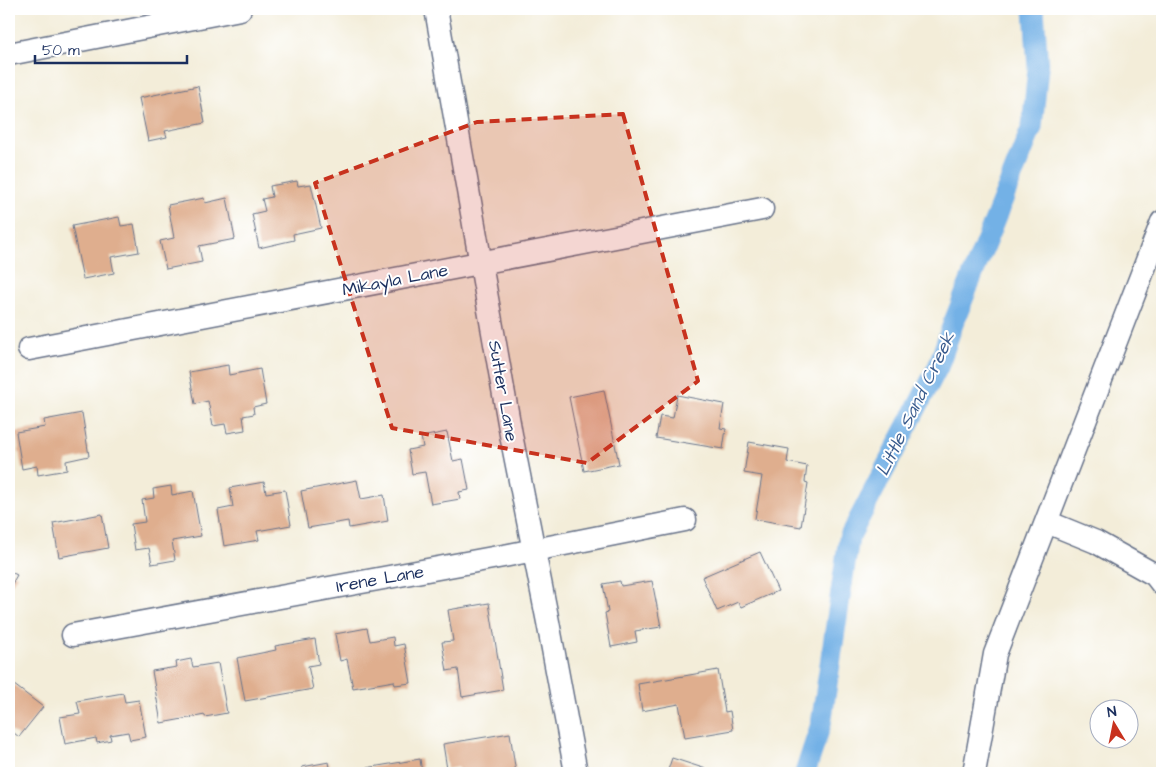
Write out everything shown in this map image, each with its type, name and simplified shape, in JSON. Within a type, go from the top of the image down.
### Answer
[{"type":"street","points":[[9,54],[204,12],[240,9]]},
{"type":"street","name":"Sutter Lane","points":[[436,9],[512,440],[575,767],[574,773]]},
{"type":"street","name":"Mikayla Lane","points":[[29,349],[762,209]]},
{"type":"street","points":[[974,773],[995,654],[1162,222]]},
{"type":"street","name":"Irene Lane","points":[[73,635],[534,550],[685,520]]},
{"type":"street","points":[[1047,522],[1096,542],[1155,575],[1162,584]]},
{"type":"highlighted area","points":[[623,114],[698,381],[587,463],[392,428],[315,183],[477,122]]},
{"type":"building","points":[[198,86],[205,123],[165,131],[167,137],[148,141],[139,98]]},
{"type":"building","points":[[297,181],[298,186],[311,184],[321,228],[293,234],[294,240],[259,248],[252,214],[265,211],[262,199],[272,197],[270,186]]},
{"type":"building","points":[[204,198],[205,203],[227,198],[235,239],[199,246],[202,262],[166,269],[160,241],[174,238],[168,205]]},
{"type":"building","points":[[119,217],[121,226],[134,224],[139,252],[111,257],[114,273],[83,279],[72,226]]},
{"type":"building","points":[[228,365],[229,375],[260,369],[266,404],[253,407],[254,414],[243,416],[245,430],[227,433],[225,424],[213,426],[208,401],[195,404],[189,372]]},
{"type":"building","points":[[604,390],[619,464],[584,471],[569,397]]},
{"type":"building","points":[[677,395],[724,404],[720,428],[726,429],[723,449],[656,438],[660,416],[673,418]]},
{"type":"building","points":[[82,413],[89,456],[66,461],[67,470],[38,475],[37,466],[22,469],[16,432],[45,427],[44,420]]},
{"type":"building","points":[[447,432],[453,461],[463,459],[469,490],[459,492],[460,499],[431,504],[425,472],[412,474],[408,450],[423,447],[421,437]]},
{"type":"building","points":[[749,442],[789,449],[787,462],[807,466],[805,482],[808,483],[801,527],[755,519],[762,476],[744,473]]},
{"type":"building","points":[[357,480],[361,499],[384,495],[388,521],[349,528],[348,521],[308,528],[301,491]]},
{"type":"building","points":[[264,482],[266,493],[285,490],[291,525],[257,531],[259,540],[224,546],[218,510],[233,507],[230,488]]},
{"type":"building","points":[[171,486],[172,495],[193,491],[201,536],[172,541],[175,560],[152,564],[149,548],[135,550],[131,524],[145,522],[142,500],[154,498],[153,489]]},
{"type":"building","points":[[102,514],[108,548],[59,557],[53,523]]},
{"type":"building","points":[[760,552],[778,591],[741,607],[738,602],[717,611],[702,577]]},
{"type":"building","points":[[9,571],[17,575],[9,589]]},
{"type":"building","points":[[620,581],[621,586],[652,581],[661,627],[635,631],[637,642],[611,647],[605,613],[608,612],[603,584]]},
{"type":"building","points":[[489,603],[503,690],[462,697],[458,669],[447,671],[442,642],[453,641],[448,610]]},
{"type":"building","points":[[367,628],[370,641],[393,637],[394,646],[404,644],[411,683],[395,685],[394,681],[353,688],[347,659],[340,661],[335,634]]},
{"type":"building","points":[[315,639],[319,664],[308,666],[313,689],[245,701],[237,658],[276,650],[275,646]]},
{"type":"building","points":[[191,659],[193,667],[218,663],[227,713],[161,723],[152,671],[177,667],[176,662]]},
{"type":"building","points":[[718,670],[725,712],[730,711],[733,730],[685,738],[679,704],[642,711],[638,684]]},
{"type":"building","points":[[9,681],[43,707],[19,737],[9,729]]},
{"type":"building","points":[[123,693],[125,702],[139,700],[146,737],[130,740],[128,732],[110,735],[111,740],[97,743],[96,738],[65,744],[60,717],[80,714],[77,701]]},
{"type":"building","points":[[510,733],[516,773],[459,773],[458,767],[447,769],[443,744]]},
{"type":"building","points":[[672,758],[706,769],[705,773],[667,773]]},
{"type":"building","points":[[420,759],[422,773],[355,773],[354,770]]},
{"type":"building","points":[[329,762],[331,773],[286,773],[302,769],[302,767]]},
{"type":"waterway","name":"Little Sand Creek","points":[[805,773],[821,724],[849,538],[938,367],[953,324],[1032,127],[1038,68],[1034,9]]}]
